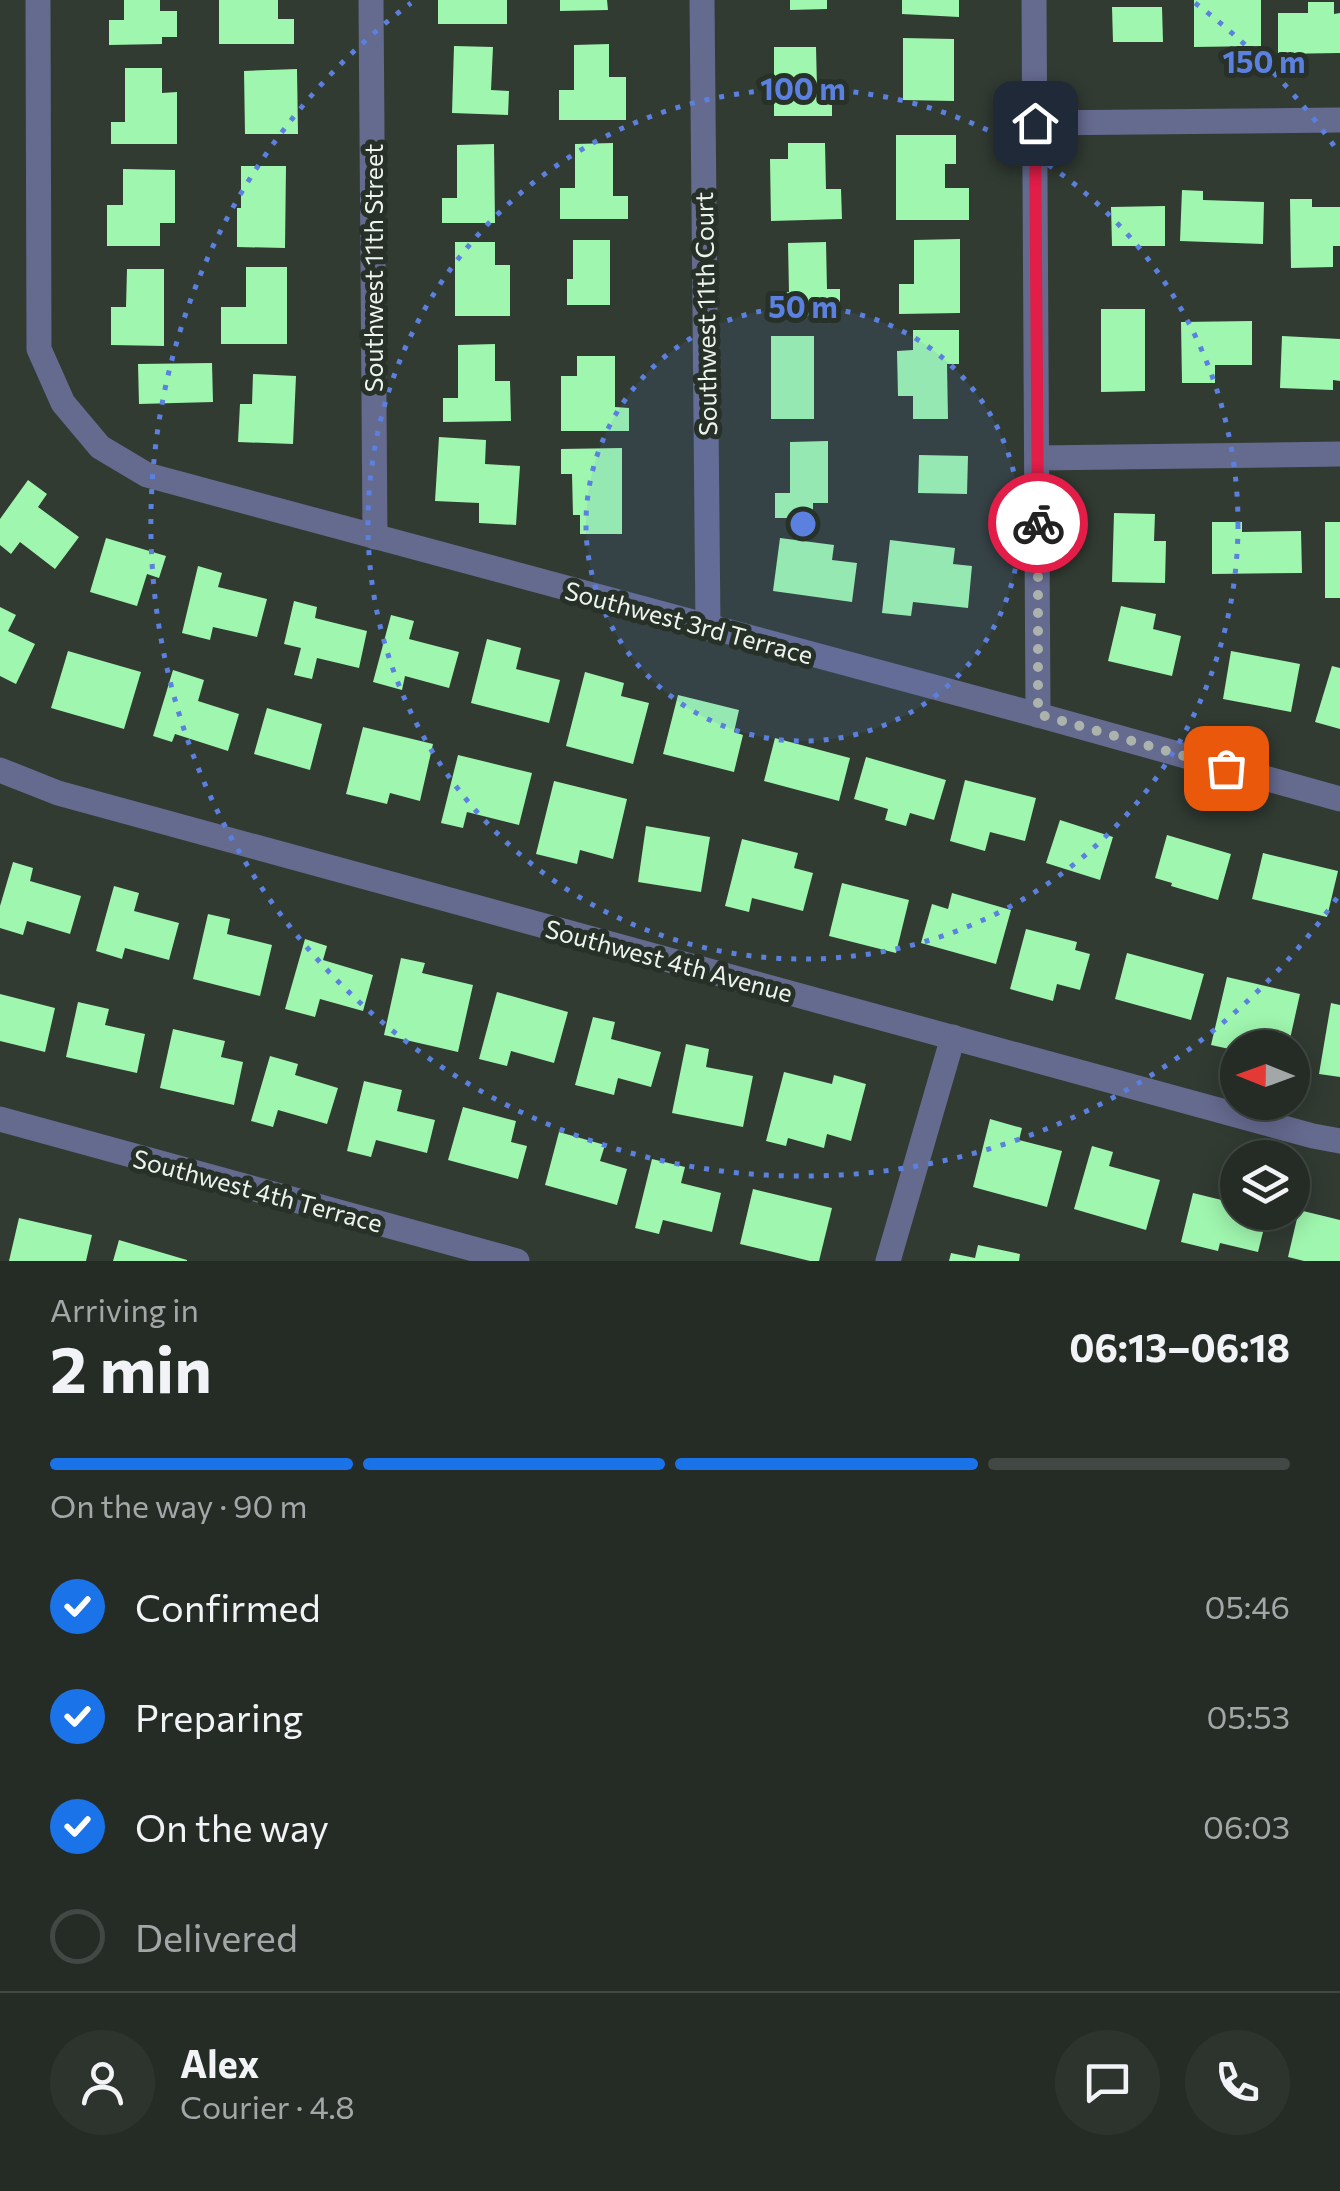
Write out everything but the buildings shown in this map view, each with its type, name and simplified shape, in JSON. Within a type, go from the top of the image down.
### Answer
[{"type":"street","name":"Southwest 3rd Terrace","points":[[38,0],[39,349],[63,403],[100,447],[146,475],[1340,799]]},
{"type":"street","name":"Southwest 11th Street","points":[[371,0],[375,537]]},
{"type":"street","name":"Southwest 11th Court","points":[[702,0],[708,628]]},
{"type":"street","points":[[1034,0],[1038,714]]},
{"type":"street","points":[[1035,123],[1340,120]]},
{"type":"street","points":[[1038,458],[1340,454]]},
{"type":"street","name":"Southwest 4th Avenue","points":[[0,770],[58,794],[1313,1136],[1340,1140]]},
{"type":"street","points":[[888,1261],[953,1037]]},
{"type":"street","name":"Southwest 4th Terrace","points":[[0,1119],[517,1261]]},
{"type":"way so far","points":[[1038,523],[1038,714],[1226,768]]},
{"type":"route","points":[[1035,123],[1038,523]]}]
